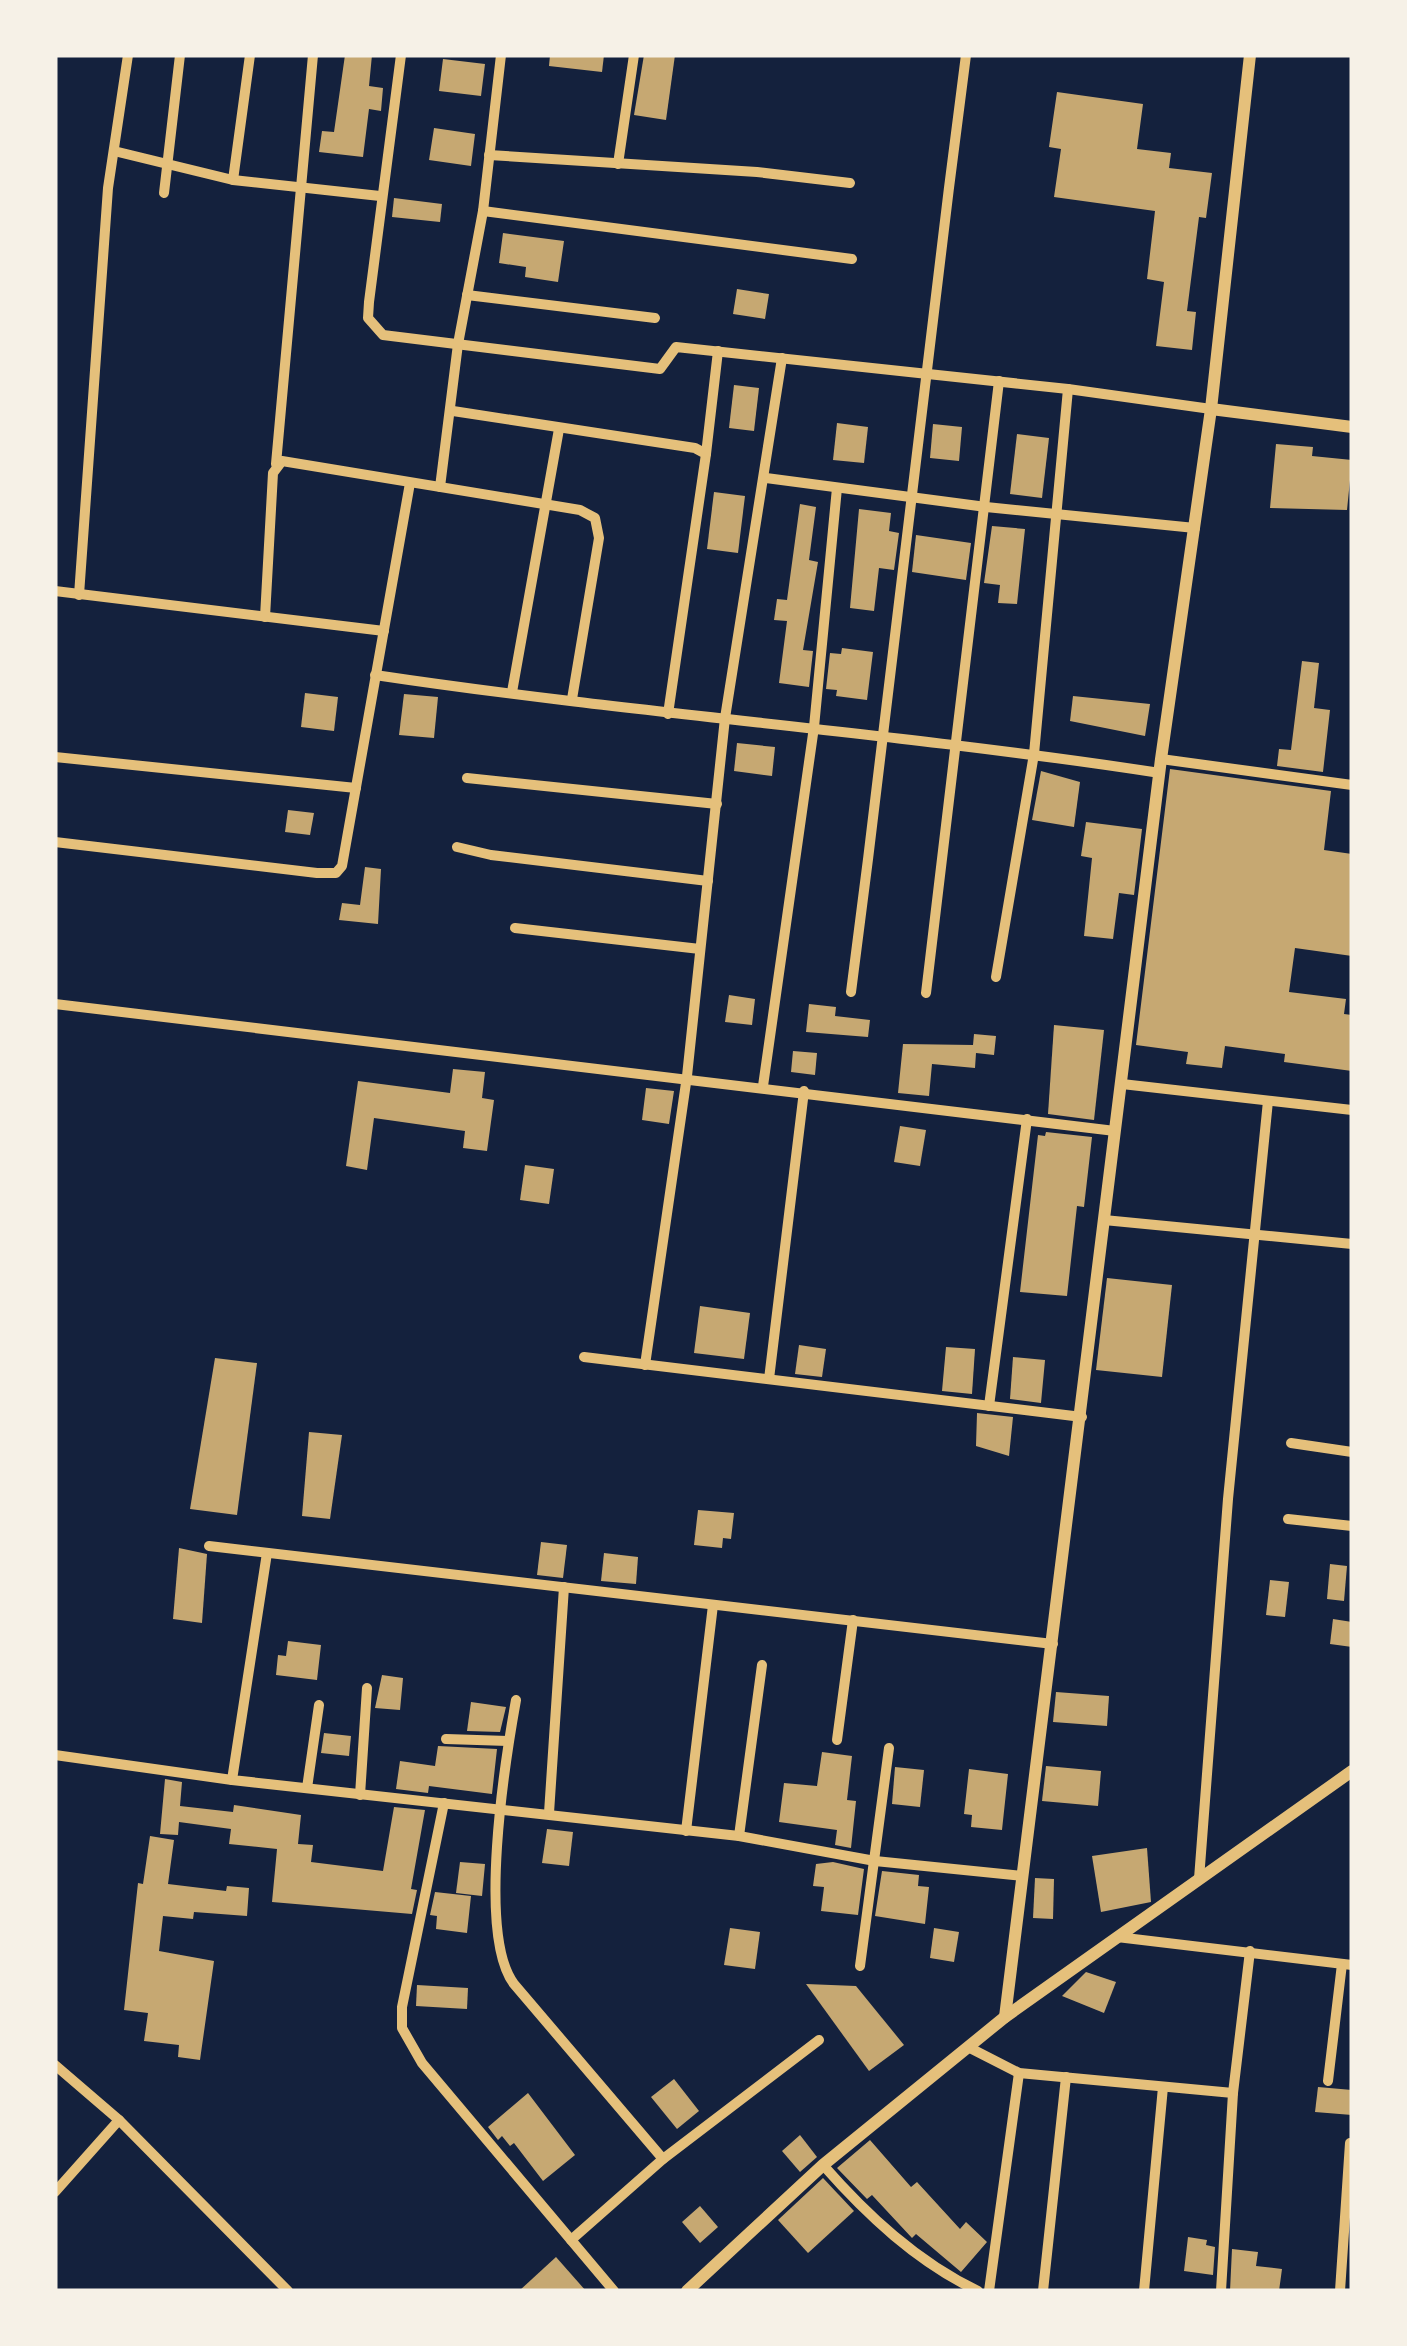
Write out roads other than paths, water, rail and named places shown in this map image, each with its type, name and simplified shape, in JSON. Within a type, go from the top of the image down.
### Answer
[{"type":"street","points":[[78,595],[114,150],[128,55]]},
{"type":"street","points":[[164,193],[180,55]]},
{"type":"street","points":[[233,180],[250,55]]},
{"type":"street","points":[[264,617],[313,55]]},
{"type":"street","points":[[401,55],[369,302],[368,318],[374,329],[397,338],[660,369],[676,347],[718,351],[1068,389],[1352,428]]},
{"type":"street","points":[[440,486],[458,344],[483,211],[501,55]]},
{"type":"street","points":[[618,164],[634,55]]},
{"type":"street","points":[[851,992],[966,55]]},
{"type":"street","points":[[1005,2017],[1161,766],[1211,410],[1250,55]]},
{"type":"street","points":[[114,150],[233,180],[380,196]]},
{"type":"street","points":[[490,155],[757,172],[850,183]]},
{"type":"street","points":[[483,211],[852,259]]},
{"type":"street","points":[[467,295],[655,318]]},
{"type":"street","points":[[668,714],[718,351]]},
{"type":"street","points":[[645,1365],[687,1076],[725,718],[782,358]]},
{"type":"street","points":[[926,993],[936,880],[957,744],[999,381]]},
{"type":"street","points":[[996,977],[1034,754],[1068,389]]},
{"type":"street","points":[[452,411],[695,448],[706,454]]},
{"type":"street","points":[[512,692],[560,429]]},
{"type":"street","points":[[276,464],[291,461],[590,513],[597,526],[572,699]]},
{"type":"street","points":[[766,478],[986,507],[1195,528]]},
{"type":"street","points":[[55,842],[336,872],[346,858],[410,482]]},
{"type":"street","points":[[763,1086],[814,727],[836,488]]},
{"type":"street","points":[[55,591],[384,630]]},
{"type":"street","points":[[375,675],[668,714],[1352,784]]},
{"type":"street","points":[[55,757],[356,788]]},
{"type":"street","points":[[468,778],[716,804]]},
{"type":"street","points":[[456,846],[491,855],[708,882]]},
{"type":"street","points":[[515,928],[700,949]]},
{"type":"street","points":[[55,1004],[687,1076],[1115,1131]]},
{"type":"street","points":[[1122,1084],[1352,1110]]},
{"type":"street","points":[[769,1379],[804,1091]]},
{"type":"street","points":[[1199,1879],[1228,1498],[1268,1101]]},
{"type":"street","points":[[989,1406],[1028,1120]]},
{"type":"street","points":[[1104,1220],[1352,1244]]},
{"type":"street","points":[[584,1358],[1082,1416]]},
{"type":"street","points":[[1291,1443],[1352,1452]]},
{"type":"street","points":[[1288,1519],[1352,1526]]},
{"type":"street","points":[[209,1546],[1053,1644]]},
{"type":"street","points":[[232,1780],[266,1553]]},
{"type":"street","points":[[549,1813],[564,1587]]},
{"type":"street","points":[[686,1831],[712,1605]]},
{"type":"street","points":[[838,1740],[853,1620]]},
{"type":"street","points":[[739,1836],[762,1665]]},
{"type":"street","points":[[360,1795],[368,1688]]},
{"type":"street","points":[[516,1700],[500,1810],[496,1939],[506,1974],[663,2159]]},
{"type":"street","points":[[308,1788],[319,1705]]},
{"type":"street","points":[[446,1739],[508,1742]]},
{"type":"street","points":[[860,1966],[889,1748]]},
{"type":"street","points":[[55,1755],[232,1780],[739,1836],[875,1860],[1024,1876]]},
{"type":"street","points":[[687,2291],[823,2165],[1005,2017],[1352,1771]]},
{"type":"street","points":[[444,1803],[402,2028],[422,2064],[614,2291]]},
{"type":"street","points":[[1116,1937],[1347,1964],[1328,2081]]},
{"type":"street","points":[[1221,2291],[1234,2093],[1250,1952]]},
{"type":"street","points":[[570,2240],[663,2159],[819,2040]]},
{"type":"street","points":[[968,2047],[1019,2073],[1234,2093]]},
{"type":"street","points":[[55,2065],[119,2120],[288,2291]]},
{"type":"street","points":[[989,2291],[1019,2073]]},
{"type":"street","points":[[1044,2291],[1066,2078]]},
{"type":"street","points":[[1144,2291],[1164,2087]]},
{"type":"street","points":[[55,2192],[119,2120]]},
{"type":"street","points":[[1340,2291],[1350,2142]]},
{"type":"street","points":[[823,2165],[868,2216],[951,2278],[978,2291]]},
{"type":"street","points":[[947,2291],[951,2278]]}]
